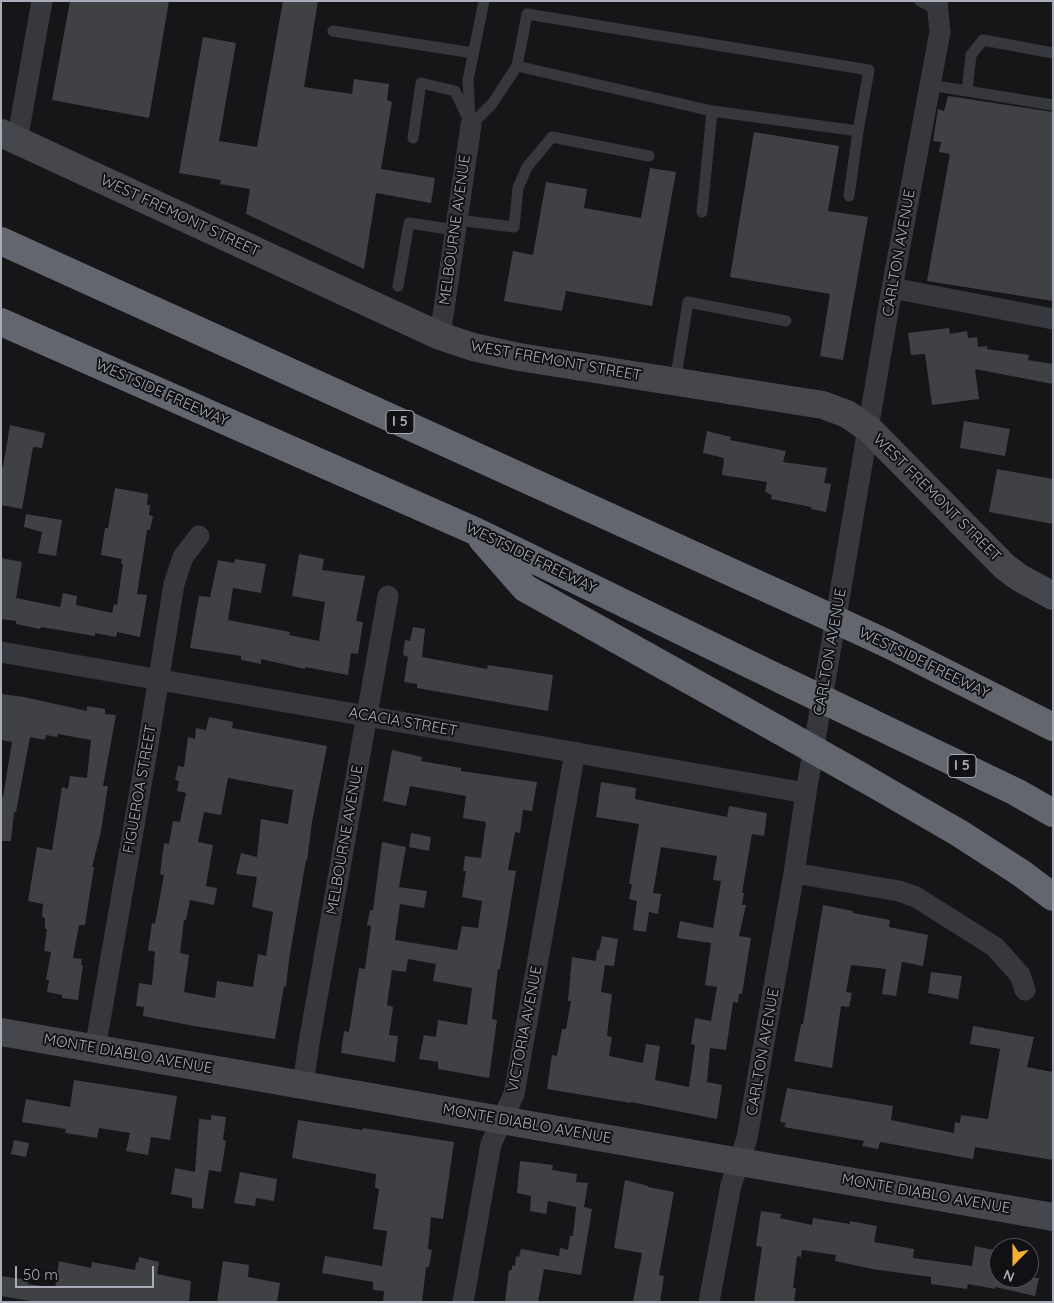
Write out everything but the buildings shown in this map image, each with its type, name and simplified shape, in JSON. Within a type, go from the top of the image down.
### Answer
[{"type":"highway","name":"WESTSIDE FREEWAY","points":[[1,241],[888,644],[1053,727]]},
{"type":"highway","name":"WESTSIDE FREEWAY","points":[[1,322],[475,531],[1016,792],[1053,813]]},
{"type":"highway","points":[[475,531],[524,588],[862,776],[958,833],[1021,873],[1053,897]]},
{"type":"street","points":[[9,137],[42,1]]},
{"type":"street","name":"CARLTON AVENUE","points":[[709,1302],[730,1185],[747,1138],[794,873],[892,288],[940,32],[931,4]]},
{"type":"street","name":"MELBOURNE AVENUE","points":[[440,336],[471,125]]},
{"type":"street","name":"WEST FREMONT STREET","points":[[9,137],[440,336],[473,347],[518,357],[823,405],[847,414],[869,429],[1005,567],[1020,578],[1053,596]]},
{"type":"street","points":[[892,288],[1053,319]]},
{"type":"street","name":"FIGUEROA STREET","points":[[95,1049],[174,584],[182,558],[199,536]]},
{"type":"street","name":"MELBOURNE AVENUE","points":[[303,1085],[310,1033],[388,596]]},
{"type":"street","name":"ACACIA STREET","points":[[1,652],[806,793]]},
{"type":"street","name":"VICTORIA AVENUE","points":[[463,1302],[491,1144],[514,1094],[575,752]]},
{"type":"street","points":[[794,873],[899,891],[916,897],[995,947],[1020,975],[1025,990]]},
{"type":"street","name":"MONTE DIABLO AVENUE","points":[[1,1032],[1053,1217]]},
{"type":"lane","points":[[471,125],[468,80],[484,1]]},
{"type":"lane","points":[[471,125],[492,104],[517,66],[527,14],[868,70],[849,196]]},
{"type":"lane","points":[[333,31],[473,53]]},
{"type":"lane","points":[[967,91],[970,55],[983,40],[1053,53]]},
{"type":"lane","points":[[517,66],[712,111],[858,131]]},
{"type":"lane","points":[[413,138],[420,83],[455,91],[471,125]]},
{"type":"lane","points":[[930,85],[1053,105]]},
{"type":"lane","points":[[702,212],[712,111]]},
{"type":"lane","points":[[398,286],[409,223],[514,227],[518,188],[527,167],[552,137],[649,156]]},
{"type":"lane","points":[[675,382],[688,302],[786,321]]}]
